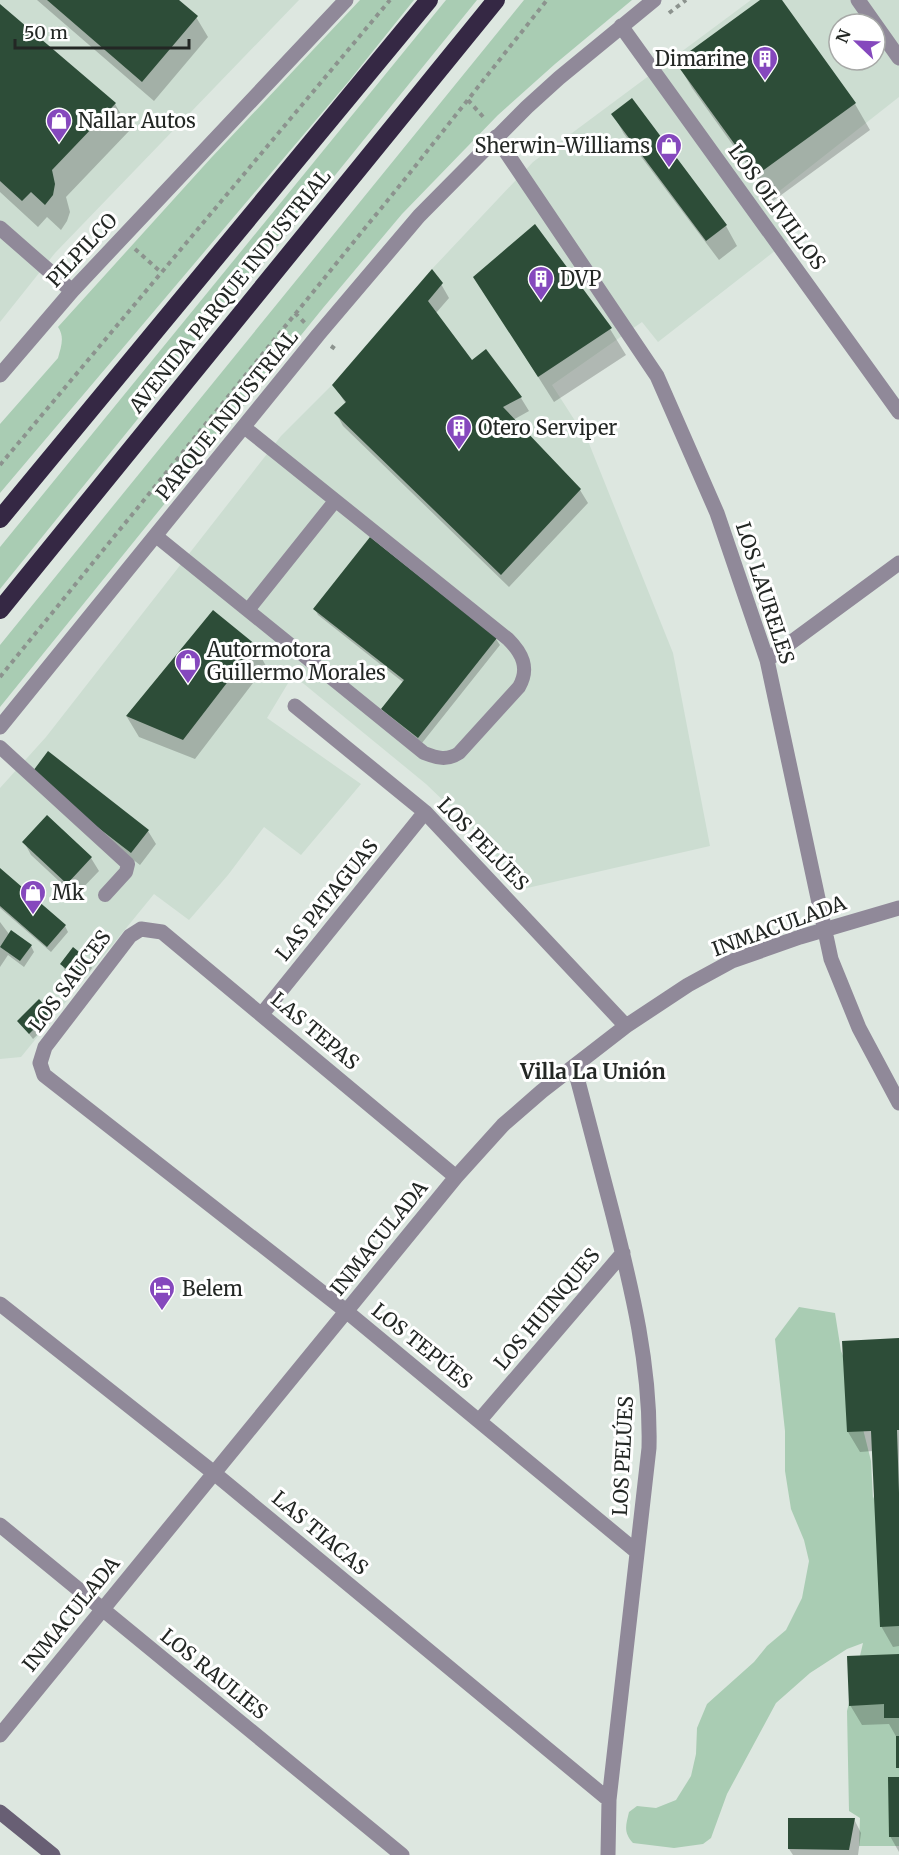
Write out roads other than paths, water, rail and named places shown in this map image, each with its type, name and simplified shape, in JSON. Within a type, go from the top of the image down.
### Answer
[{"type":"highway","name":"AVENIDA PARQUE INDUSTRIAL","points":[[0,519],[429,0]]},
{"type":"highway","name":"AVENIDA PARQUE INDUSTRIAL","points":[[0,610],[496,0]]},
{"type":"main road","points":[[0,1812],[53,1855]]},
{"type":"street","name":"PILPILCO","points":[[0,375],[72,291],[345,0]]},
{"type":"street","name":"PARQUE INDUSTRIAL","points":[[0,727],[318,335],[418,216],[496,137],[559,78],[654,0]]},
{"type":"street","points":[[858,0],[899,58]]},
{"type":"street","name":"LOS OLIVILLOS","points":[[621,26],[899,412]]},
{"type":"street","name":"LOS LAURELES","points":[[496,137],[657,376],[717,513],[767,660],[831,958],[859,1029],[899,1103]]},
{"type":"street","points":[[0,228],[72,291]]},
{"type":"street","points":[[767,660],[899,563]]},
{"type":"street","name":"LOS PELÚES","points":[[295,706],[425,812],[626,1026]]},
{"type":"street","name":"LAS PATAGUAS","points":[[262,1014],[425,812]]},
{"type":"street","name":"INMACULADA","points":[[0,1735],[456,1177],[503,1125],[626,1026],[688,985],[732,961],[899,908]]},
{"type":"street","name":"LAS TEPAS","points":[[141,929],[162,932],[456,1177]]},
{"type":"street","name":"LOS SAUCES","points":[[40,1063],[45,1047],[130,936],[141,929]]},
{"type":"street","name":"LOS TEPÚES","points":[[40,1063],[44,1075],[346,1311],[637,1552]]},
{"type":"street","name":"LOS PELÚES","points":[[574,1066],[623,1253],[646,1371],[650,1414],[649,1448],[609,1800],[608,1855]]},
{"type":"street","points":[[882,1071],[899,1073]]},
{"type":"street","name":"LOS HUINQUES","points":[[479,1421],[623,1253]]},
{"type":"street","name":"LAS TIACAS","points":[[0,1304],[214,1473],[609,1800]]},
{"type":"street","name":"LOS RAULIES","points":[[0,1525],[402,1855]]},
{"type":"lane","points":[[156,536],[424,753],[435,757],[452,758],[519,687],[524,679],[525,666],[521,655],[508,639],[244,427]]},
{"type":"lane","points":[[248,610],[335,501]]},
{"type":"lane","points":[[0,747],[128,864],[126,872],[105,895]]},
{"type":"place","name":"Dimarine","points":[[765,82]]},
{"type":"place","name":"Nallar Autos","points":[[59,144]]},
{"type":"place","name":"Sherwin-Williams","points":[[669,169]]},
{"type":"place","name":"DVP","points":[[541,302]]},
{"type":"place","name":"Otero Serviper","points":[[459,451]]},
{"type":"place","name":"Autormotora Guillermo Morales","points":[[188,685]]},
{"type":"place","name":"Mk","points":[[33,916]]},
{"type":"place","name":"Belem","points":[[162,1312]]},
{"type":"district","name":"Villa La Unión","points":[[593,1072]]}]
